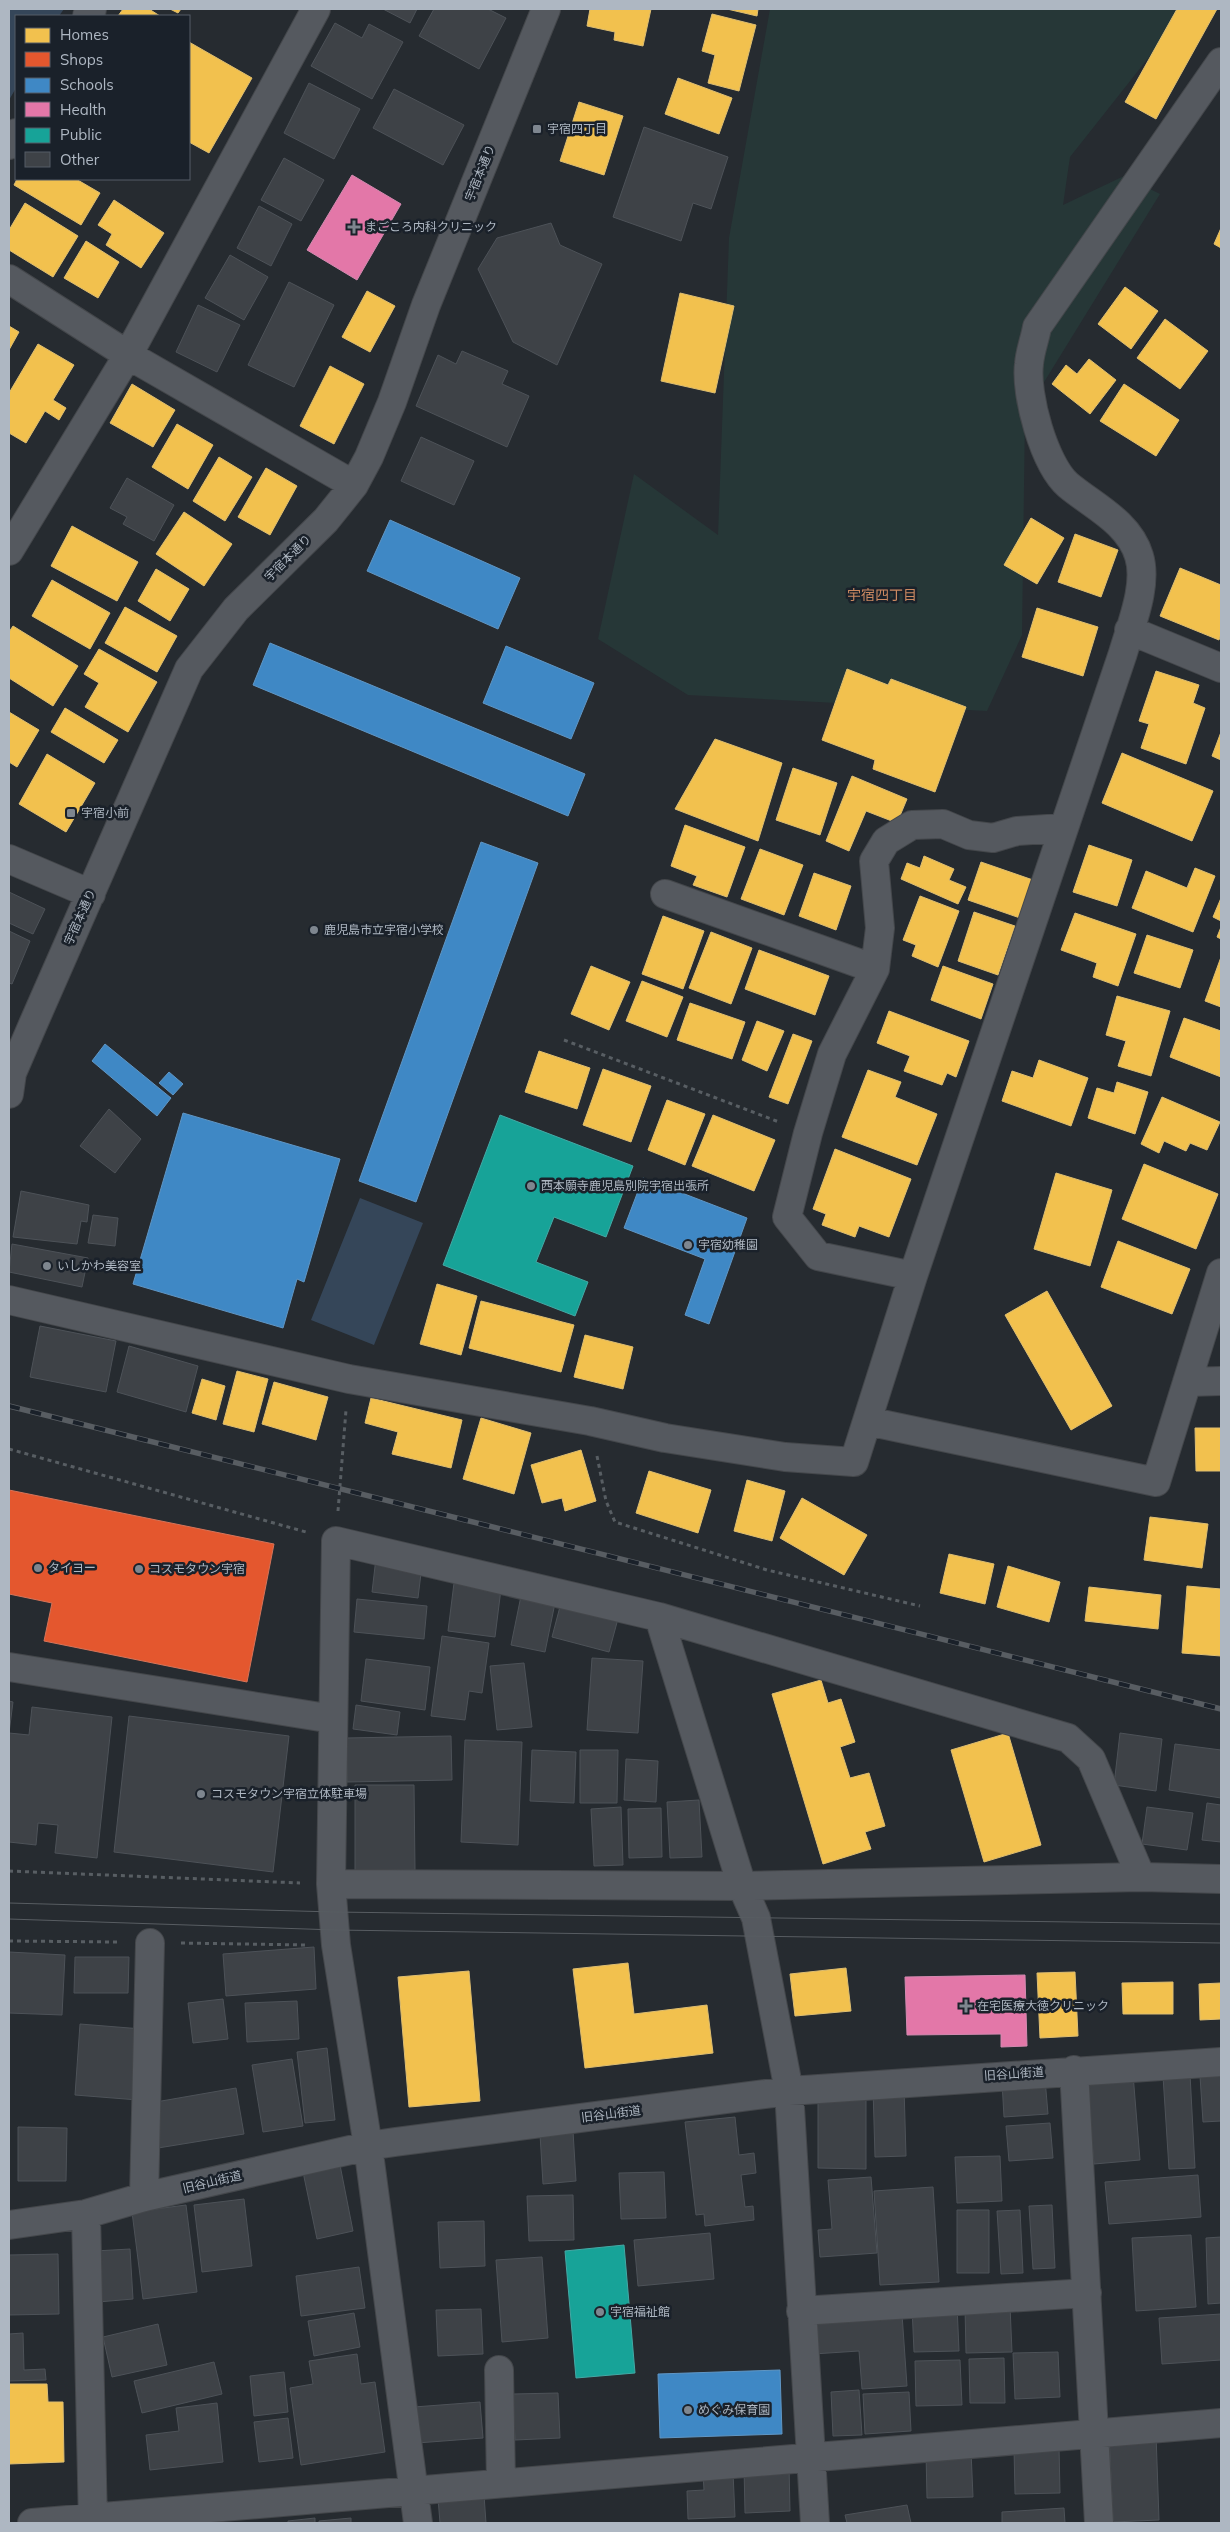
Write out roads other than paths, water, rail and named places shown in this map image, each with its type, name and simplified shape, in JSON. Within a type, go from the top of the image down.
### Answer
[{"type":"street","points":[[9,551],[128,355],[316,9]]},
{"type":"street","name":"宇宿本通り","points":[[10,1080],[189,669],[236,609],[326,520],[354,485],[369,458],[392,402],[426,305],[546,9]]},
{"type":"street","points":[[9,1300],[349,1379],[590,1421],[665,1438],[785,1457],[854,1462],[913,1276],[1140,593],[1140,558],[1131,537],[1110,516],[1066,483],[1050,462],[1034,415],[1028,365],[1037,327],[1221,62]]},
{"type":"street","points":[[9,279],[128,355],[354,485]]},
{"type":"street","points":[[1129,630],[1221,668]]},
{"type":"street","points":[[913,1276],[818,1256],[787,1217],[808,1133],[832,1054],[875,969],[880,928],[874,861],[886,841],[912,825],[943,824],[969,835],[993,838],[1017,831],[1062,828]]},
{"type":"street","points":[[9,859],[91,894]]},
{"type":"street","points":[[665,894],[875,969]]},
{"type":"street","points":[[867,1421],[1156,1482],[1221,1273]]},
{"type":"street","points":[[1187,1382],[1221,1381]]},
{"type":"street","points":[[418,2523],[368,2146],[336,1945],[331,1884],[336,1541],[658,1617],[1068,1738],[1091,1759],[1141,1878]]},
{"type":"street","points":[[658,1617],[742,1886],[756,1918],[789,2091],[815,2523]]},
{"type":"street","points":[[9,1667],[333,1719]]},
{"type":"street","points":[[331,1884],[742,1886],[1141,1878],[1221,1879]]},
{"type":"street","points":[[144,2197],[150,1943]]},
{"type":"street","name":"旧谷山街道","points":[[9,2225],[86,2214],[144,2197],[368,2146],[789,2091],[1074,2070],[1221,2062]]},
{"type":"street","points":[[1074,2070],[1099,2523]]},
{"type":"street","points":[[86,2214],[93,2521]]},
{"type":"street","points":[[801,2311],[1087,2293]]},
{"type":"street","points":[[499,2370],[501,2483]]},
{"type":"street","points":[[32,2523],[269,2514],[414,2491],[810,2456],[1221,2423]]},
{"type":"water","points":[[9,9],[64,9],[60,15],[15,15],[15,90],[9,100]]},
{"type":"water","points":[[360,1198],[423,1223],[374,1345],[311,1320]]},
{"type":"tram line","points":[[9,1903],[334,1912],[1221,1924]]},
{"type":"tram line","points":[[9,1919],[336,1930],[1221,1943]]},
{"type":"railway","points":[[9,1406],[1221,1709]]},
{"type":"place","name":"宇宿四丁目","points":[[537,129]]},
{"type":"place","name":"まごころ内科クリニック","points":[[354,227]]},
{"type":"place","name":"宇宿小前","points":[[71,813]]},
{"type":"place","name":"鹿児島市立宇宿小学校","points":[[314,930]]},
{"type":"place","name":"西本願寺鹿児島別院宇宿出張所","points":[[531,1186]]},
{"type":"place","name":"宇宿幼稚園","points":[[688,1245]]},
{"type":"place","name":"いしかわ美容室","points":[[47,1266]]},
{"type":"place","name":"タイヨー","points":[[38,1568]]},
{"type":"place","name":"コスモタウン宇宿","points":[[139,1569]]},
{"type":"place","name":"コスモタウン宇宿立体駐車場","points":[[201,1794]]},
{"type":"place","name":"在宅医療大徳クリニック","points":[[966,2006]]},
{"type":"place","name":"宇宿福祉館","points":[[600,2312]]},
{"type":"place","name":"めぐみ保育園","points":[[688,2410]]},
{"type":"district","name":"宇宿四丁目","points":[[882,595]]}]
